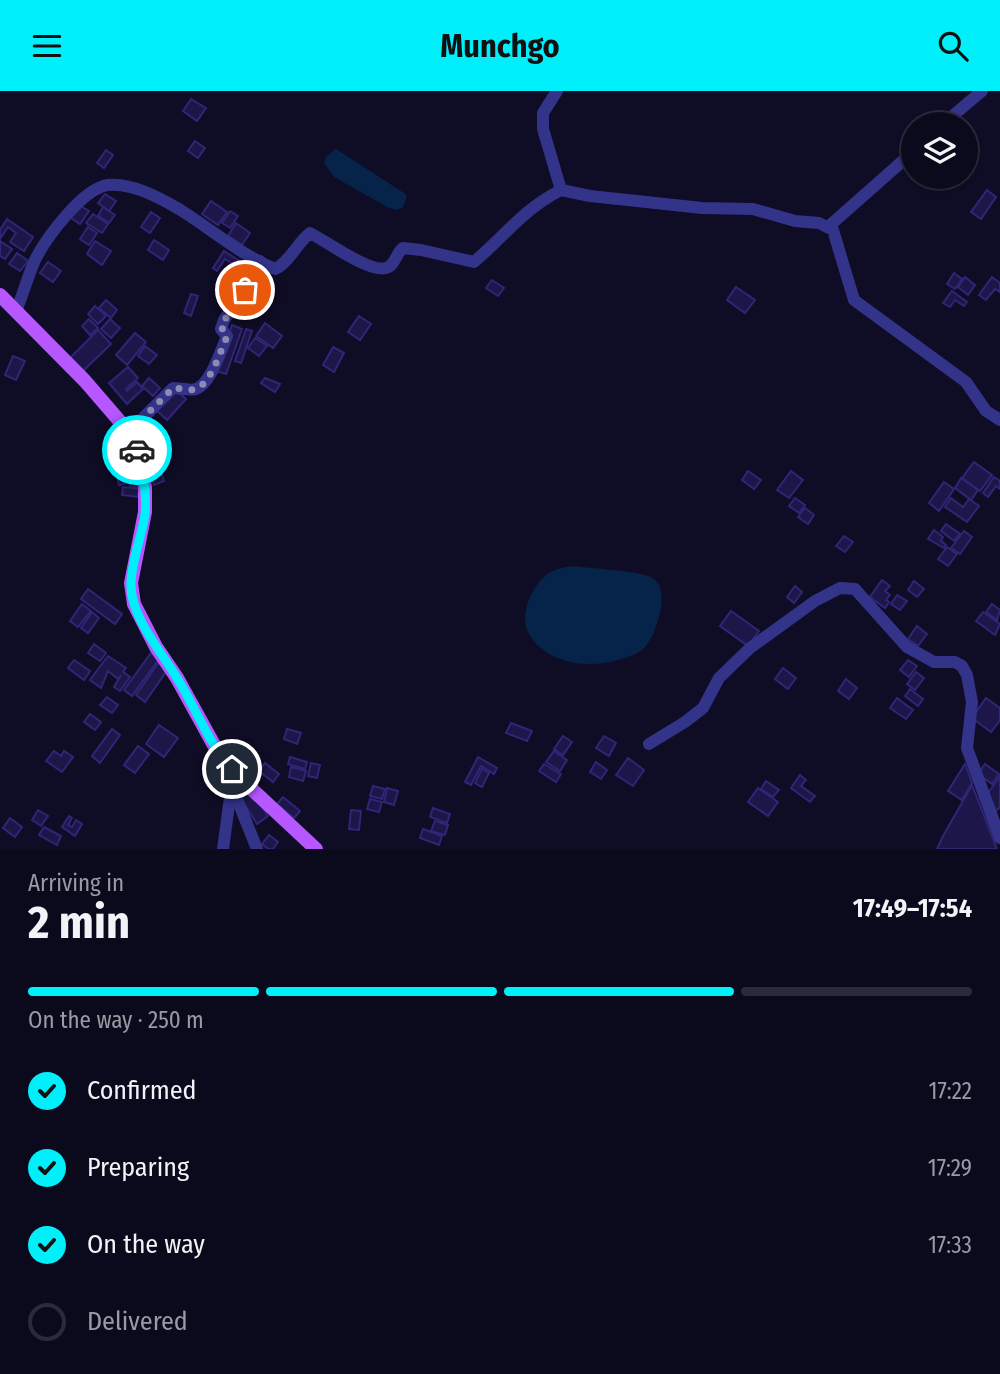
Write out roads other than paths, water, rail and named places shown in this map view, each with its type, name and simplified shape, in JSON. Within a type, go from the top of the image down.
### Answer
[{"type":"main road","points":[[0,295],[85,381],[129,432],[138,451],[145,487],[145,512],[131,583],[134,604],[220,757],[316,849]]},
{"type":"street","points":[[557,91],[543,113],[543,129],[561,190]]},
{"type":"street","points":[[957,112],[982,91]]},
{"type":"street","points":[[828,227],[901,162]]},
{"type":"street","points":[[16,311],[36,259],[66,215],[82,197],[107,185],[130,187],[178,208],[260,261],[278,269],[299,242],[310,233],[379,268],[392,264],[399,251],[405,248],[474,262],[520,216],[561,190],[590,196],[702,208],[753,209],[795,221],[819,223],[833,230],[854,300],[966,382],[986,411],[1000,420]]},
{"type":"street","points":[[129,432],[173,388],[194,390],[202,385],[215,366],[226,339],[226,334],[221,329],[224,320],[245,290],[260,261]]},
{"type":"street","points":[[649,744],[703,708],[719,678],[750,648],[815,601],[840,588],[855,589],[907,647],[934,662],[955,662],[962,666],[970,686],[972,702],[967,748],[1000,838]]},
{"type":"street","points":[[220,757],[257,849]]},
{"type":"street","points":[[223,849],[231,789]]},
{"type":"water","points":[[336,149],[404,193],[407,196],[403,207],[397,210],[389,208],[334,177],[324,163],[326,157]]},
{"type":"water","points":[[574,566],[648,576],[659,585],[660,613],[653,634],[642,650],[609,662],[583,664],[558,658],[537,644],[529,634],[525,618],[532,592],[549,573]]}]
